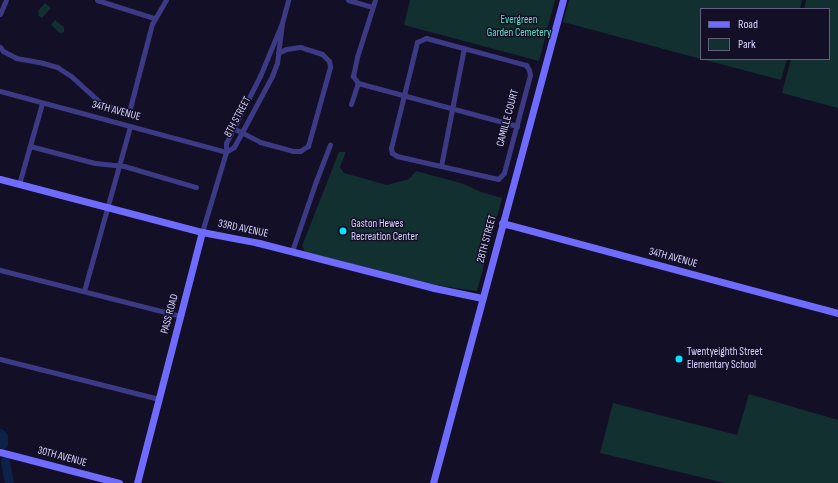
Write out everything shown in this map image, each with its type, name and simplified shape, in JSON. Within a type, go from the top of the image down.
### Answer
[{"type":"street","points":[[0,14],[6,0]]},
{"type":"street","points":[[97,0],[154,18]]},
{"type":"street","points":[[0,46],[12,56],[57,67],[71,76],[103,105],[129,112],[154,18],[166,0]]},
{"type":"street","name":"8TH STREET","points":[[226,152],[234,147],[272,76],[288,0]]},
{"type":"street","points":[[348,0],[372,7]]},
{"type":"street","points":[[375,0],[353,76],[358,83],[517,126]]},
{"type":"street","name":"28TH STREET","points":[[433,483],[563,0]]},
{"type":"street","name":"8TH STREET","points":[[226,152],[226,143],[282,24]]},
{"type":"street","name":"CAMILLE COURT","points":[[426,38],[526,65],[530,75],[504,173],[498,179],[397,156],[392,153],[390,148],[403,95],[417,42],[426,38]]},
{"type":"street","points":[[233,128],[260,142],[293,151],[300,151],[308,146],[330,67],[329,61],[322,54],[300,47],[286,49],[278,53]]},
{"type":"street","points":[[441,166],[464,48]]},
{"type":"street","points":[[351,104],[358,83]]},
{"type":"street","points":[[252,90],[261,95]]},
{"type":"street","name":"34TH AVENUE","points":[[0,91],[226,152]]},
{"type":"street","points":[[19,184],[42,103]]},
{"type":"street","points":[[84,291],[130,126]]},
{"type":"street","points":[[292,251],[330,145]]},
{"type":"street","points":[[30,146],[95,163],[119,165],[196,187]]},
{"type":"street","name":"PASS ROAD","points":[[137,483],[202,232],[226,152]]},
{"type":"street","name":"33RD AVENUE","points":[[0,179],[108,206],[202,232],[292,251],[434,288],[482,298]]},
{"type":"street","name":"34TH AVENUE","points":[[502,223],[838,313]]},
{"type":"street","points":[[0,270],[181,316]]},
{"type":"street","points":[[0,359],[159,399]]},
{"type":"street","name":"30TH AVENUE","points":[[0,452],[119,483]]},
{"type":"green space","name":"Evergreen Garden Cemetery","points":[[410,0],[555,0],[539,61],[404,25]]},
{"type":"green space","name":"Evergreen Garden Cemetery","points":[[569,0],[802,0],[800,8],[700,8],[700,59],[563,22]]},
{"type":"green space","points":[[806,0],[838,0],[838,108],[782,93],[791,60],[830,60],[830,8],[804,8]]},
{"type":"green space","points":[[45,3],[51,8],[42,18],[39,16],[38,11]]},
{"type":"green space","points":[[55,20],[64,27],[64,32],[60,33],[51,25]]},
{"type":"green space","points":[[705,60],[787,60],[781,80]]},
{"type":"green space","points":[[339,152],[346,152],[340,167],[344,173],[387,185],[409,179],[416,171],[464,184],[481,192],[502,198],[477,291],[435,285],[305,252],[302,246]]},
{"type":"green space","points":[[749,394],[838,420],[838,483],[725,483],[600,453],[613,403],[737,435]]},
{"type":"waterway","points":[[0,433],[3,436],[3,444]]},
{"type":"waterway","points":[[5,461],[9,483]]},
{"type":"place","name":"Gaston Hewes Recreation Center","points":[[343,231]]},
{"type":"place","name":"Twentyeighth Street Elementary School","points":[[679,359]]}]
